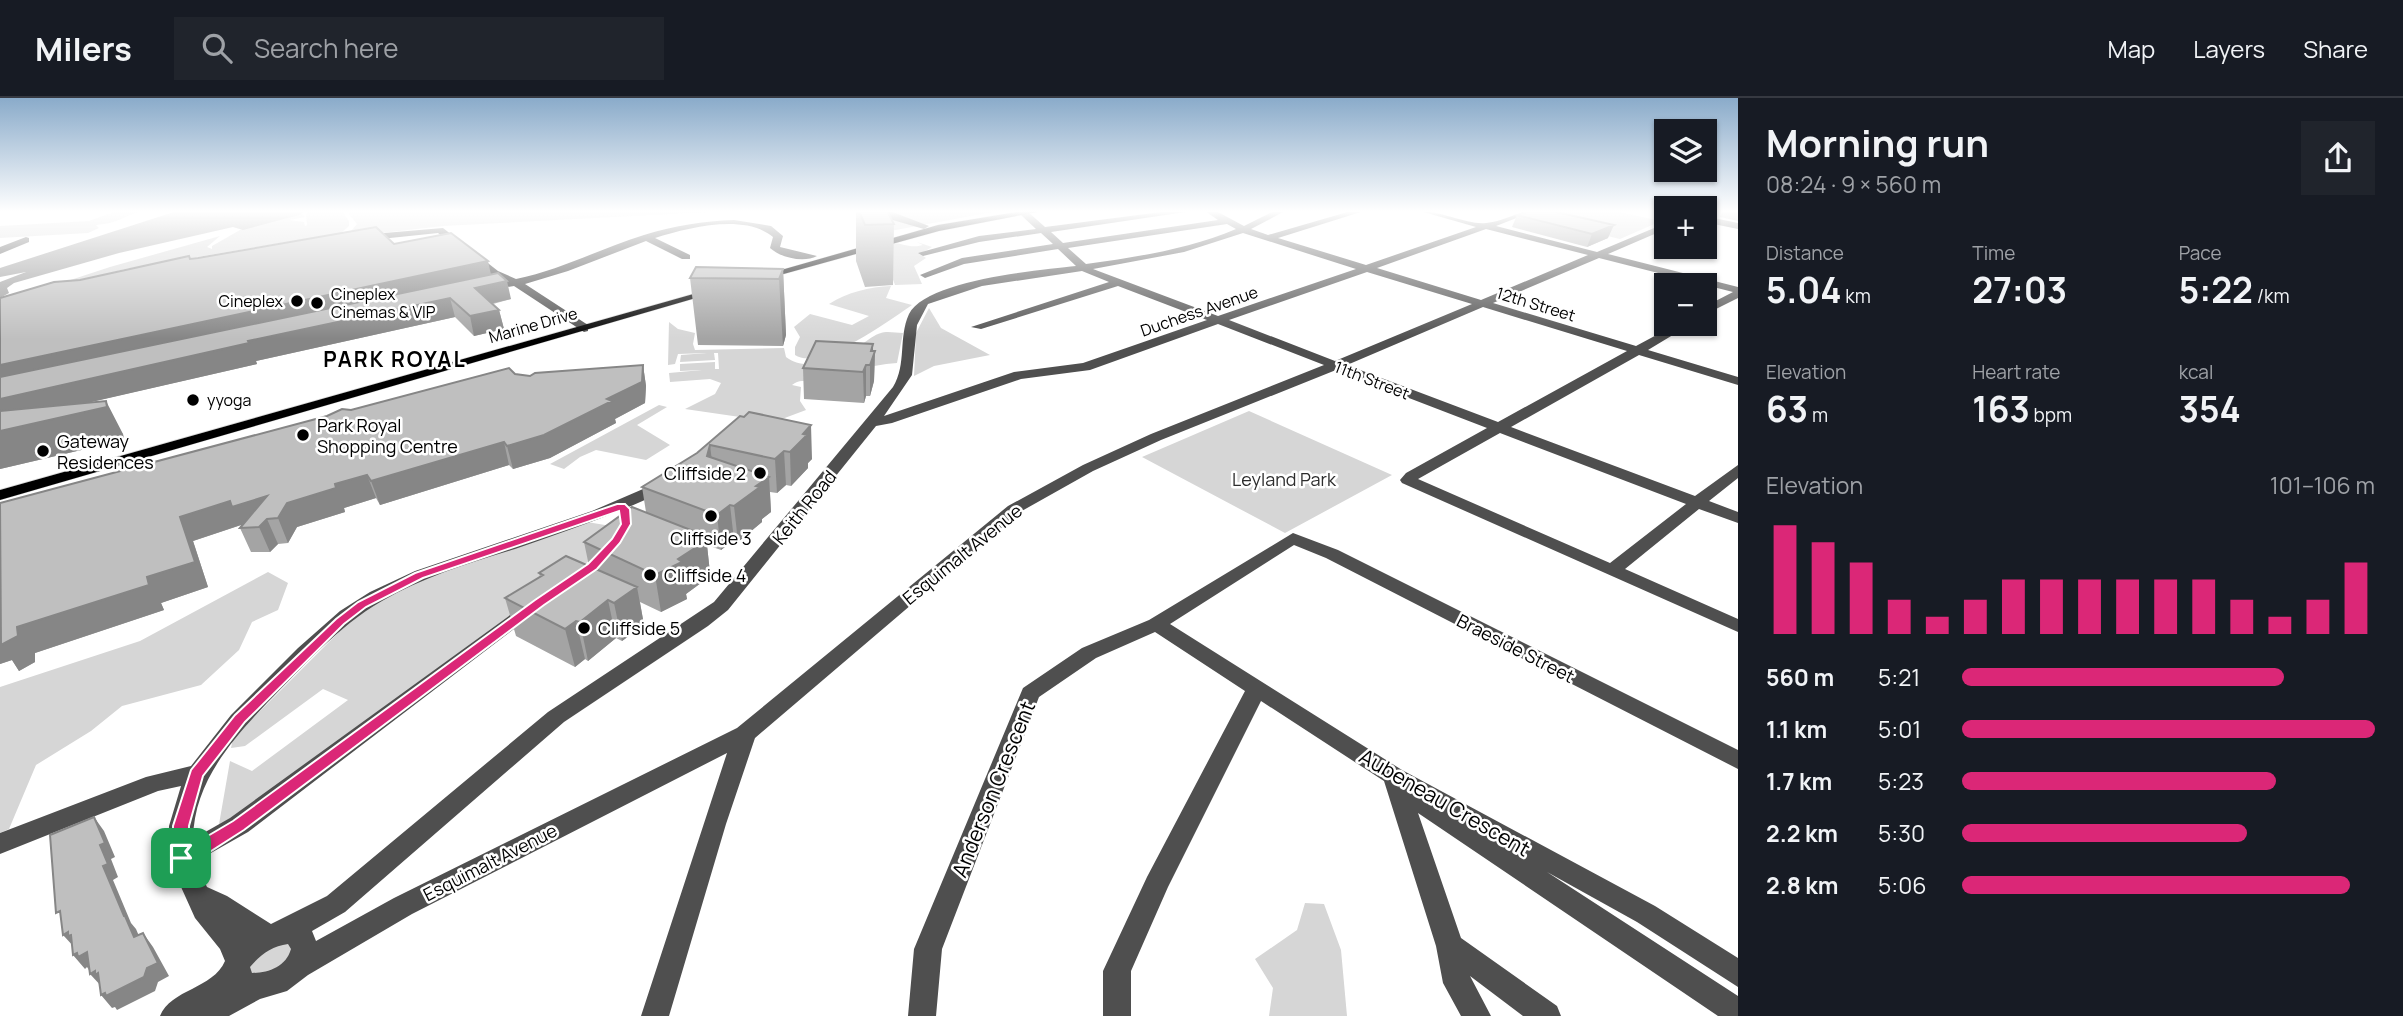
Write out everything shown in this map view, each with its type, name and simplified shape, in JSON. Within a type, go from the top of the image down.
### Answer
[{"type":"main road","points":[[821,254],[784,259],[750,277],[834,254]]},
{"type":"main road","name":"Marine Drive","points":[[0,495],[724,285]]},
{"type":"main road","name":"Marine Drive","points":[[0,484],[573,328]]},
{"type":"street","points":[[470,254],[512,283]]},
{"type":"street","points":[[474,291],[555,273],[603,254]]},
{"type":"street","points":[[680,254],[686,257]]},
{"type":"street","points":[[780,254],[784,259]]},
{"type":"street","points":[[925,275],[962,261],[1006,254]]},
{"type":"street","name":"11th Street","points":[[1070,254],[1084,268],[1118,284],[1738,518]]},
{"type":"street","name":"Keith Road","points":[[292,944],[556,717],[701,622],[721,606],[873,422],[906,377],[912,322],[924,302],[982,282],[1166,254]]},
{"type":"street","name":"12th Street","points":[[1319,254],[1738,381]]},
{"type":"street","name":"Duchess Avenue","points":[[873,422],[887,420],[1019,375],[1086,367],[1406,254]]},
{"type":"street","points":[[1593,254],[1738,292]]},
{"type":"street","name":"Esquimalt Avenue","points":[[292,944],[375,920],[746,734],[1014,509],[1088,468],[1156,437],[1598,255]]},
{"type":"street","points":[[512,283],[510,286],[573,328]]},
{"type":"street","points":[[977,327],[1118,284]]},
{"type":"street","points":[[1717,305],[1738,292]]},
{"type":"street","points":[[1663,336],[1441,457],[1411,475],[1408,480],[1738,626]]},
{"type":"street","points":[[1611,571],[1738,470]]},
{"type":"street","points":[[243,974],[234,943],[202,907],[199,897],[191,887],[181,858],[181,826],[196,774],[240,718],[318,641],[362,605],[419,575],[624,515],[676,479]]},
{"type":"street","name":"Anderson Crescent","points":[[922,1016],[928,949],[1030,693],[1089,653],[1156,624],[1293,538]]},
{"type":"street","name":"Braeside Street","points":[[1293,538],[1332,554],[1738,760]]},
{"type":"street","points":[[181,858],[202,849],[239,825],[550,595]]},
{"type":"street","name":"Aubeneau Crescent","points":[[1156,624],[1257,687],[1738,1013]]},
{"type":"street","points":[[1117,1016],[1117,971],[1156,885],[1257,687]]},
{"type":"street","points":[[655,1016],[714,824],[746,734]]},
{"type":"street","points":[[0,844],[154,783],[196,774]]},
{"type":"street","points":[[1396,782],[1450,946],[1457,983],[1477,1016]]},
{"type":"street","name":"Aubeneau Crescent","points":[[1396,782],[1646,914],[1738,974]]},
{"type":"street","points":[[199,897],[214,899],[245,925],[292,944]]},
{"type":"street","points":[[174,1016],[243,974],[277,982],[292,944]]},
{"type":"street","points":[[200,1016],[243,974],[251,946],[292,944]]},
{"type":"street","points":[[1450,946],[1547,1016]]},
{"type":"green space","points":[[157,254],[216,254],[125,269],[28,294]]},
{"type":"green space","points":[[888,254],[920,254],[926,258],[914,266],[922,284],[895,285],[887,263]]},
{"type":"green space","points":[[891,286],[886,298],[912,305],[872,332],[837,351],[806,358],[795,355],[795,347],[800,337],[794,327],[810,314],[852,325],[869,316],[829,304],[859,291]]},
{"type":"green space","points":[[929,308],[941,328],[990,355],[934,366],[914,376],[916,333]]},
{"type":"green space","points":[[669,322],[678,329],[695,333],[695,350],[784,348],[786,357],[804,364],[834,358],[879,334],[903,333],[897,363],[795,383],[792,385],[801,387],[800,401],[806,410],[774,422],[685,409],[715,394],[721,383],[710,379],[670,382],[669,373],[702,370],[680,371],[680,364],[715,362],[715,369],[719,369],[718,353],[714,353],[715,360],[680,362],[681,355],[707,353],[678,354],[675,364],[668,365]]},
{"type":"green space","points":[[659,405],[667,407],[637,425],[670,445],[646,460],[596,450],[580,457],[564,469],[550,464]]},
{"type":"green space","name":"Leyland Park","points":[[1249,411],[1392,475],[1285,533],[1142,457]]},
{"type":"green space","points":[[587,522],[611,526],[596,556],[218,830],[230,761],[252,771],[348,700],[323,689],[245,746],[231,748],[233,738],[355,616],[418,579]]},
{"type":"green space","points":[[268,572],[288,583],[278,610],[252,622],[239,650],[201,685],[122,706],[91,731],[36,765],[9,829],[0,833],[0,687],[140,641]]},
{"type":"green space","points":[[1305,903],[1324,904],[1341,950],[1347,1016],[1269,1016],[1273,988],[1255,959],[1297,930]]},
{"type":"green space","points":[[280,935],[300,951],[264,983],[241,964]]},
{"type":"shaded area","points":[[44,254],[116,254],[14,283],[7,288],[9,293],[0,298],[0,282],[26,272],[0,277],[0,268]]},
{"type":"building","points":[[222,254],[479,254],[488,261],[0,365],[0,298],[54,282],[80,280],[189,256],[190,259]]},
{"type":"building","points":[[696,267],[783,269],[779,279],[690,278]]},
{"type":"building","points":[[498,273],[507,281],[475,288],[499,310],[470,316],[450,298],[248,341],[249,343],[0,399],[0,377]]},
{"type":"building","points":[[816,341],[873,344],[871,351],[875,351],[870,365],[866,365],[863,372],[803,368]]},
{"type":"building","points":[[643,365],[642,382],[607,399],[612,401],[544,435],[507,446],[504,442],[371,481],[367,475],[335,484],[336,488],[287,503],[278,518],[267,519],[259,527],[240,528],[267,496],[232,507],[230,501],[180,517],[195,562],[147,577],[149,585],[17,627],[18,636],[1,645],[0,503],[327,416],[342,409],[351,410],[509,368],[515,374],[530,376],[535,373]]},
{"type":"building","points":[[106,401],[107,407],[0,431],[0,411]]},
{"type":"building","points":[[749,412],[811,425],[803,434],[807,435],[790,452],[784,451],[775,459],[710,445],[707,456],[769,477],[734,506],[730,505],[717,515],[642,487],[697,453],[740,416],[744,417]]},
{"type":"building","points":[[632,507],[706,536],[697,542],[701,544],[678,559],[682,562],[655,575],[584,542]]},
{"type":"building","points":[[566,556],[637,587],[614,603],[608,600],[580,622],[576,621],[565,629],[505,598],[543,575],[539,573]]},
{"type":"building","points":[[94,817],[105,843],[100,845],[108,864],[103,866],[124,916],[134,937],[143,933],[158,963],[147,968],[144,977],[106,996],[105,993],[101,995],[98,973],[95,975],[95,971],[90,974],[87,952],[78,957],[77,953],[73,955],[71,935],[68,936],[68,932],[63,935],[60,911],[56,913],[50,835]]},
{"type":"place","name":"Cineplex","points":[[297,301]]},
{"type":"place","name":"Cineplex Cinemas & VIP","points":[[317,303]]},
{"type":"place","name":"yyoga","points":[[193,400]]},
{"type":"place","name":"Park Royal Shopping Centre","points":[[303,435]]},
{"type":"place","name":"Gateway Residences","points":[[43,451]]},
{"type":"place","name":"Cliffside 2","points":[[760,473]]},
{"type":"place","name":"Cliffside 3","points":[[711,516]]},
{"type":"place","name":"Cliffside 4","points":[[650,575]]},
{"type":"place","name":"Cliffside 5","points":[[584,628]]},
{"type":"district","name":"PARK ROYAL","points":[[395,359]]},
{"type":"route","points":[[621,506],[627,511],[626,524],[616,541],[593,567],[540,603],[239,825],[202,849],[181,858],[181,826],[196,774],[240,718],[340,622],[362,605],[419,575],[621,506]]}]
